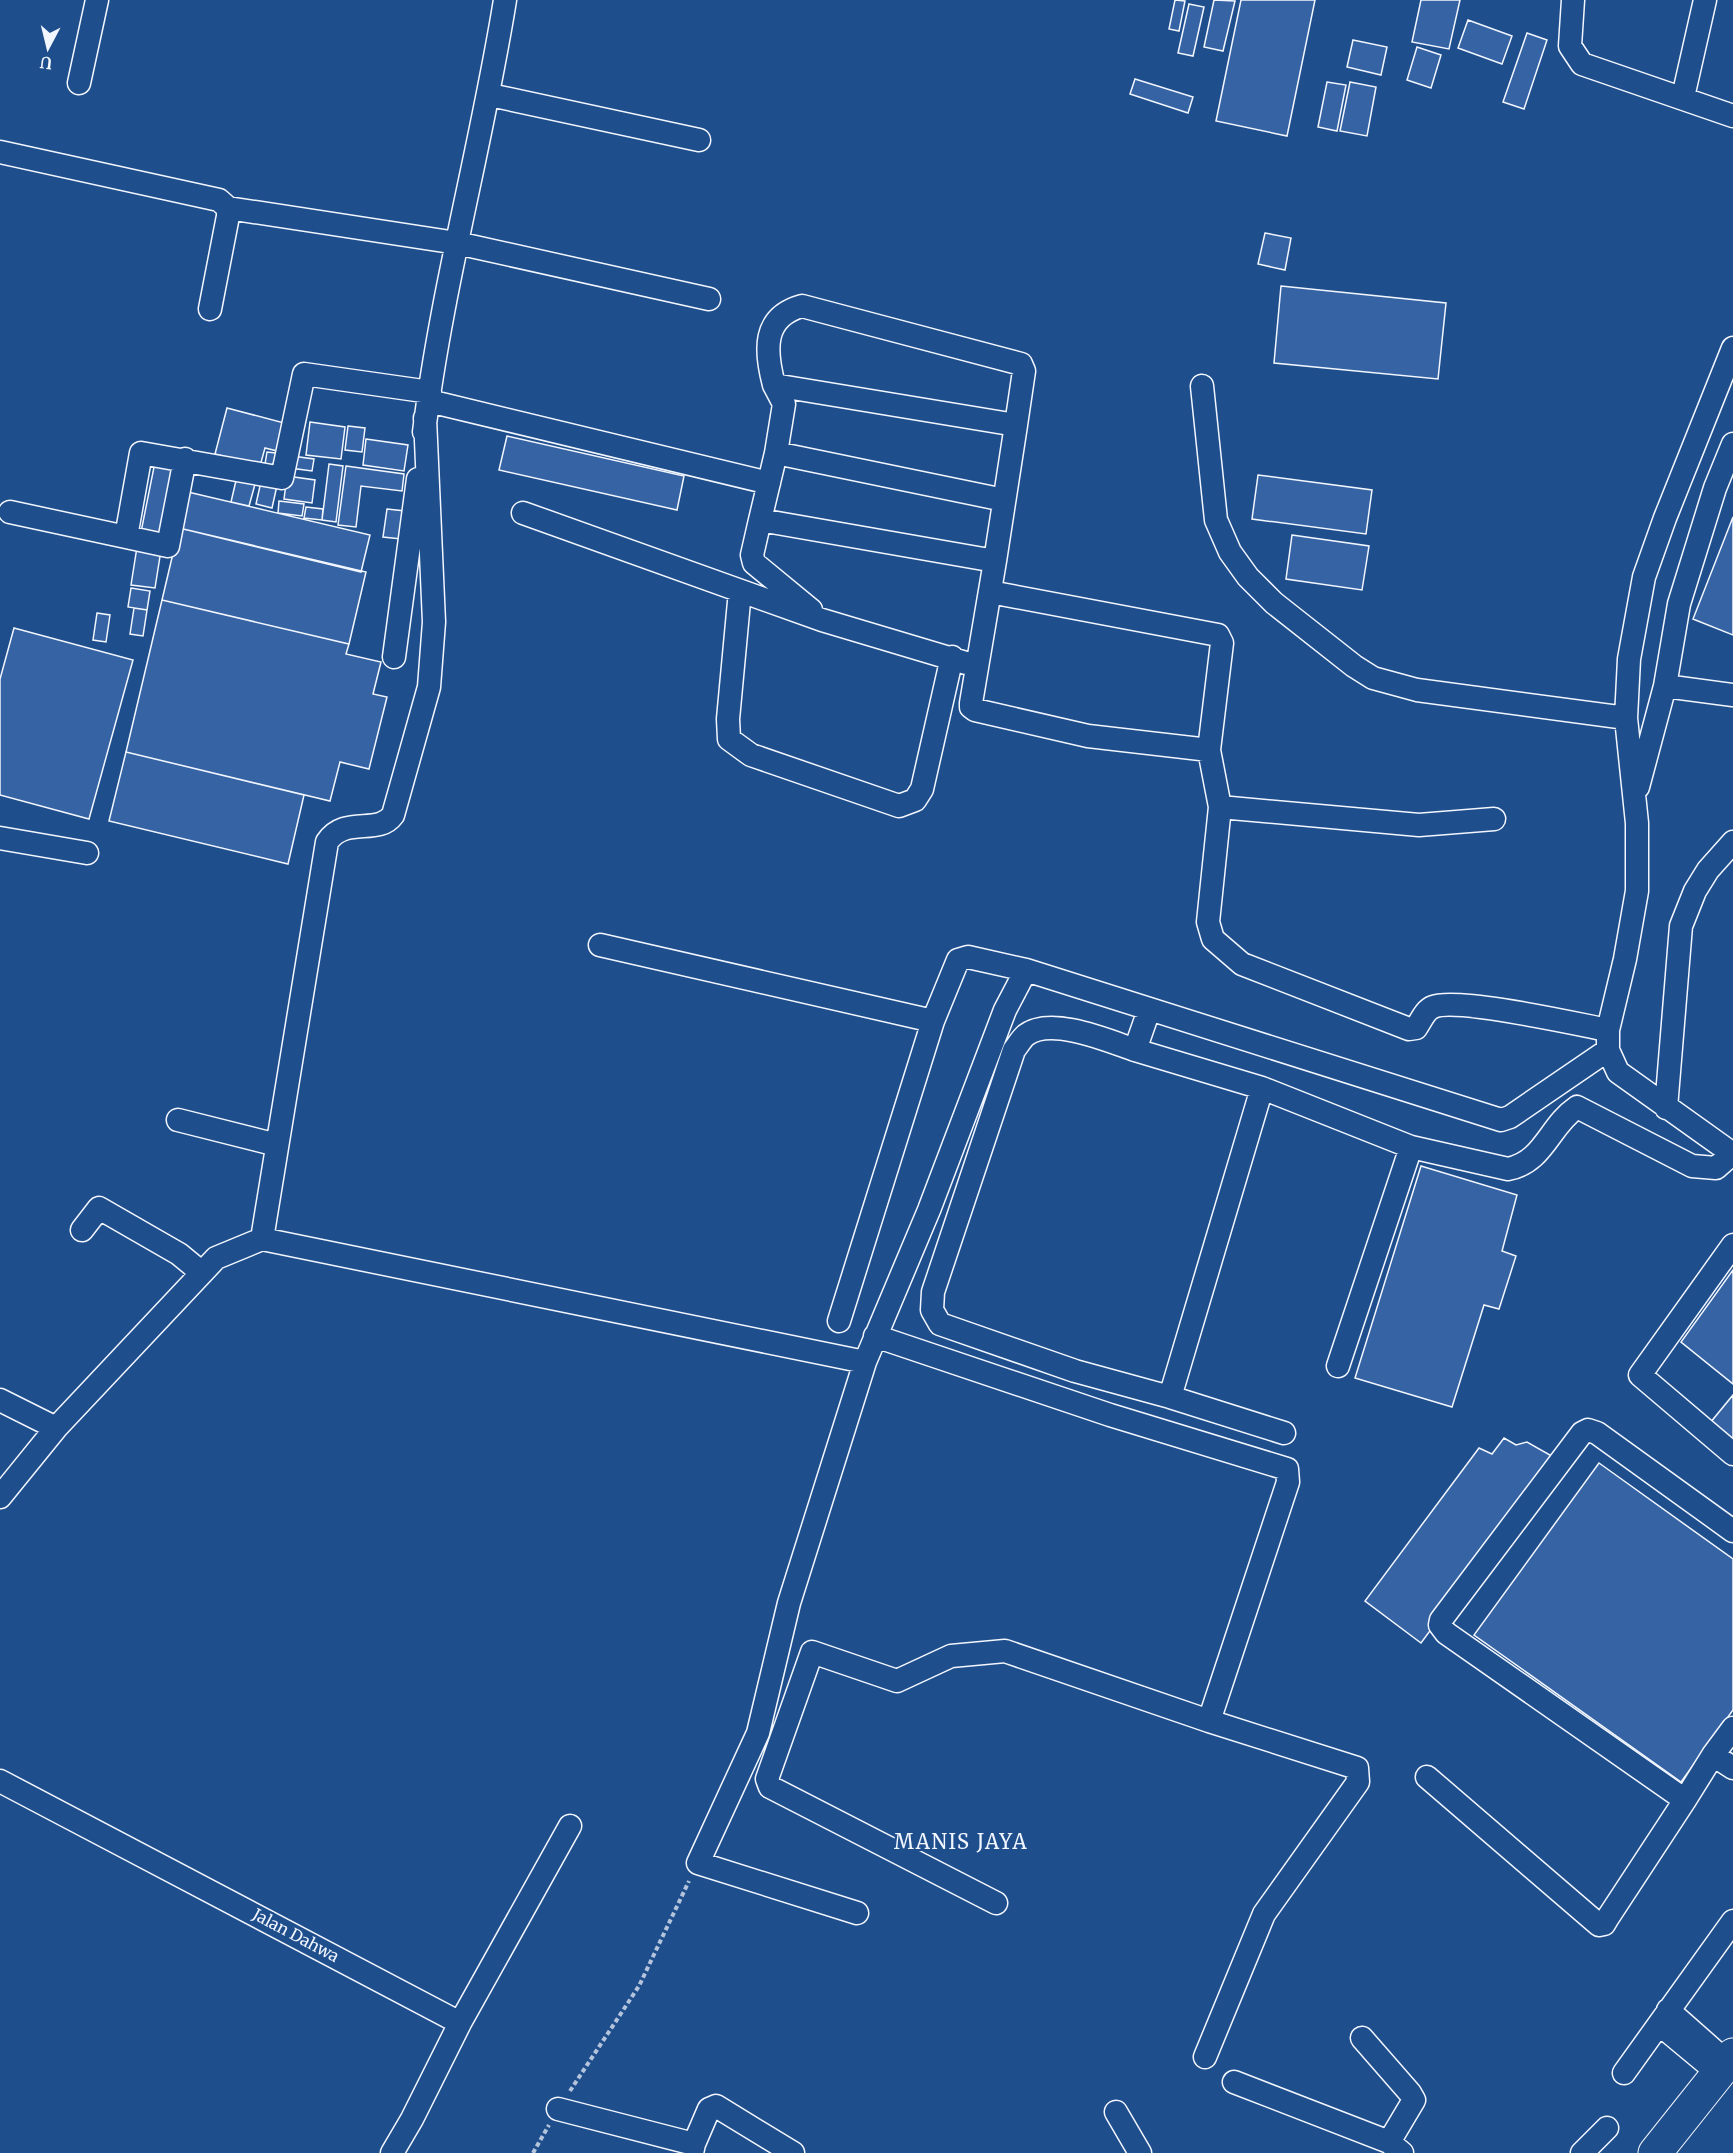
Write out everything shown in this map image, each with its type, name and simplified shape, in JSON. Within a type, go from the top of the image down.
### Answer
[{"type":"highway","points":[[1655,2153],[1726,2063]]},
{"type":"street","points":[[79,83],[97,0]]},
{"type":"street","points":[[394,657],[428,404],[457,243],[490,95],[506,0]]},
{"type":"street","points":[[1573,0],[1570,46],[1576,59],[1582,64],[1683,96],[1733,116]]},
{"type":"street","points":[[1683,96],[1705,0]]},
{"type":"street","points":[[490,95],[699,140]]},
{"type":"street","points":[[0,152],[219,200],[228,208],[457,243],[709,299]]},
{"type":"street","points":[[210,309],[228,208]]},
{"type":"street","points":[[822,620],[754,563],[752,555],[776,453],[784,404],[774,385],[768,361],[772,326],[788,310],[802,306],[1021,364],[1024,371],[971,707],[975,710],[1088,736],[1209,750]]},
{"type":"street","points":[[1284,1433],[1170,1397],[1075,1371],[940,1324],[932,1310],[933,1292],[1014,1050],[1027,1034],[1052,1029],[1084,1032],[1135,1050],[1262,1088],[1410,1147],[1508,1169],[1524,1166],[1543,1147],[1566,1114],[1577,1107],[1692,1166],[1716,1168],[1733,1154],[1617,1072],[1608,1040],[1637,891],[1635,799],[1626,718],[1627,669],[1644,577],[1733,348]]},
{"type":"street","points":[[126,537],[141,453],[282,478],[304,374],[769,483]]},
{"type":"street","points":[[774,385],[1016,425]]},
{"type":"street","points":[[1202,386],[1216,520],[1230,552],[1248,577],[1274,603],[1354,666],[1373,678],[1417,690],[1626,718]]},
{"type":"street","points":[[262,1239],[327,842],[334,832],[344,827],[385,823],[393,815],[429,687],[434,622],[428,404]]},
{"type":"street","points":[[1635,799],[1665,686],[1679,604],[1715,488],[1733,444]]},
{"type":"street","points":[[776,453],[1004,500]]},
{"type":"street","points":[[10,512],[168,546],[185,459]]},
{"type":"street","points":[[523,513],[822,620],[952,657],[976,667]]},
{"type":"street","points":[[760,520],[995,561]]},
{"type":"street","points":[[740,591],[728,719],[729,739],[751,755],[899,806],[915,800],[922,789],[952,657]]},
{"type":"street","points":[[990,591],[1218,635],[1222,643],[1209,750],[1220,807],[1208,922],[1213,939],[1242,964],[1409,1029],[1416,1028],[1428,1009],[1437,1005],[1484,1008],[1608,1040]]},
{"type":"street","points":[[1665,686],[1733,695]]},
{"type":"street","points":[[1220,807],[1419,825],[1494,819]]},
{"type":"street","points":[[0,838],[87,853]]},
{"type":"street","points":[[1666,1108],[1681,926],[1695,891],[1708,870],[1733,842]]},
{"type":"street","points":[[600,945],[933,1021]]},
{"type":"street","points":[[839,1321],[933,1021],[958,960],[963,957],[1026,970],[1501,1120],[1510,1117],[1608,1040]]},
{"type":"street","points":[[857,1913],[698,1863],[758,1733],[789,1603],[865,1362],[929,1209],[1005,1010],[1026,970]]},
{"type":"street","points":[[1135,1050],[1149,1010]]},
{"type":"street","points":[[1170,1397],[1262,1088]]},
{"type":"street","points":[[178,1120],[277,1145]]},
{"type":"street","points":[[1338,1366],[1410,1147]]},
{"type":"street","points":[[82,1230],[99,1208],[179,1254],[202,1274]]},
{"type":"street","points":[[0,1497],[56,1428],[216,1258],[262,1239],[865,1362]]},
{"type":"street","points":[[1733,1245],[1640,1375],[1733,1454]]},
{"type":"street","points":[[875,1336],[1110,1415],[1287,1469],[1288,1482],[1209,1721]]},
{"type":"street","points":[[0,1400],[56,1428]]},
{"type":"street","points":[[1685,1800],[1446,1633],[1440,1625],[1441,1620],[1582,1433],[1588,1430],[1597,1433],[1733,1531]]},
{"type":"street","points":[[780,1640],[897,1681],[951,1656],[1005,1651],[1209,1721],[1353,1766],[1359,1772],[1359,1779],[1264,1914],[1204,2057]]},
{"type":"street","points":[[812,1652],[767,1779],[774,1790],[996,1903]]},
{"type":"street","points":[[1427,1777],[1599,1925],[1604,1924],[1713,1755],[1733,1728]]},
{"type":"street","points":[[758,1733],[783,1737]]},
{"type":"street","points":[[1713,1755],[1733,1768]]},
{"type":"street","name":"Jalan Dahwa","points":[[0,1781],[460,2023]]},
{"type":"street","points":[[392,2153],[412,2120],[460,2023],[570,1826]]},
{"type":"street","points":[[1624,2073],[1733,1921]]},
{"type":"street","points":[[1663,2017],[1726,2063]]},
{"type":"street","points":[[1234,2082],[1395,2147],[1414,2100],[1362,2038]]},
{"type":"street","points":[[558,2109],[693,2148],[709,2109],[716,2106],[793,2153]]},
{"type":"street","points":[[1116,2112],[1140,2153]]},
{"type":"street","points":[[1582,2153],[1607,2128]]},
{"type":"path","points":[[533,2153],[558,2109],[639,1986],[698,1863]]},
{"type":"building","points":[[1175,0],[1185,1],[1179,31],[1169,29]]},
{"type":"building","points":[[1214,0],[1235,1],[1223,51],[1204,47]]},
{"type":"building","points":[[1241,0],[1315,0],[1287,136],[1216,121]]},
{"type":"building","points":[[1421,0],[1460,0],[1449,49],[1412,42]]},
{"type":"building","points":[[1189,4],[1204,7],[1193,56],[1178,53]]},
{"type":"building","points":[[1468,20],[1512,36],[1502,64],[1458,48]]},
{"type":"building","points":[[1527,33],[1547,40],[1524,109],[1503,102]]},
{"type":"building","points":[[1353,40],[1387,47],[1381,75],[1347,67]]},
{"type":"building","points":[[1417,47],[1441,55],[1431,88],[1407,80]]},
{"type":"building","points":[[1135,79],[1193,97],[1188,113],[1130,94]]},
{"type":"building","points":[[1327,82],[1346,85],[1337,131],[1318,127]]},
{"type":"building","points":[[1350,82],[1376,87],[1367,136],[1340,131]]},
{"type":"building","points":[[1265,233],[1291,238],[1285,270],[1258,264]]},
{"type":"building","points":[[1281,286],[1446,303],[1438,379],[1274,363]]},
{"type":"building","points":[[227,408],[288,424],[281,452],[265,448],[260,466],[215,454]]},
{"type":"building","points":[[310,422],[345,427],[341,459],[306,455]]},
{"type":"building","points":[[348,426],[365,428],[362,452],[345,450]]},
{"type":"building","points":[[507,436],[684,476],[677,510],[499,470]]},
{"type":"building","points":[[366,439],[408,445],[404,471],[363,465]]},
{"type":"building","points":[[267,452],[284,454],[282,472],[264,470]]},
{"type":"building","points":[[292,456],[314,459],[312,471],[290,468]]},
{"type":"building","points":[[155,462],[173,465],[159,536],[141,532]]},
{"type":"building","points":[[329,464],[343,466],[336,522],[322,520]]},
{"type":"building","points":[[346,466],[404,474],[402,491],[361,486],[356,527],[338,525]]},
{"type":"building","points":[[238,472],[257,477],[249,506],[231,502]]},
{"type":"building","points":[[1258,475],[1372,490],[1366,534],[1252,519]]},
{"type":"building","points":[[287,476],[315,480],[312,503],[284,499]]},
{"type":"building","points":[[262,477],[278,481],[272,508],[256,504]]},
{"type":"building","points":[[188,492],[370,535],[361,572],[179,528]]},
{"type":"building","points":[[279,501],[304,504],[302,516],[278,513]]},
{"type":"building","points":[[306,507],[323,509],[322,520],[304,518]]},
{"type":"building","points":[[387,509],[405,511],[401,539],[383,537]]},
{"type":"building","points":[[1733,517],[1733,635],[1693,619]]},
{"type":"building","points":[[179,528],[366,572],[349,644],[162,600]]},
{"type":"building","points":[[1292,535],[1369,546],[1362,590],[1286,579]]},
{"type":"building","points":[[137,547],[161,550],[155,588],[131,585]]},
{"type":"building","points":[[131,588],[150,591],[147,610],[128,607]]},
{"type":"building","points":[[162,600],[349,644],[346,654],[381,662],[373,694],[387,697],[369,769],[340,762],[330,801],[126,752]]},
{"type":"building","points":[[134,608],[147,610],[143,636],[130,634]]},
{"type":"building","points":[[97,613],[110,615],[106,642],[93,640]]},
{"type":"building","points":[[14,628],[133,660],[89,819],[0,795],[0,679]]},
{"type":"building","points":[[126,752],[304,795],[288,864],[109,821]]},
{"type":"building","points":[[1421,1166],[1517,1195],[1502,1251],[1516,1256],[1499,1309],[1484,1305],[1452,1407],[1355,1378]]},
{"type":"building","points":[[1733,1270],[1733,1384],[1681,1342]]},
{"type":"building","points":[[1733,1395],[1733,1441],[1710,1423]]},
{"type":"building","points":[[1504,1438],[1516,1445],[1527,1442],[1557,1459],[1421,1643],[1365,1601],[1479,1448],[1492,1454]]},
{"type":"building","points":[[1599,1463],[1733,1559],[1733,1710],[1681,1782],[1474,1635]]},
{"type":"district","name":"MANIS JAYA","points":[[961,1842]]}]
